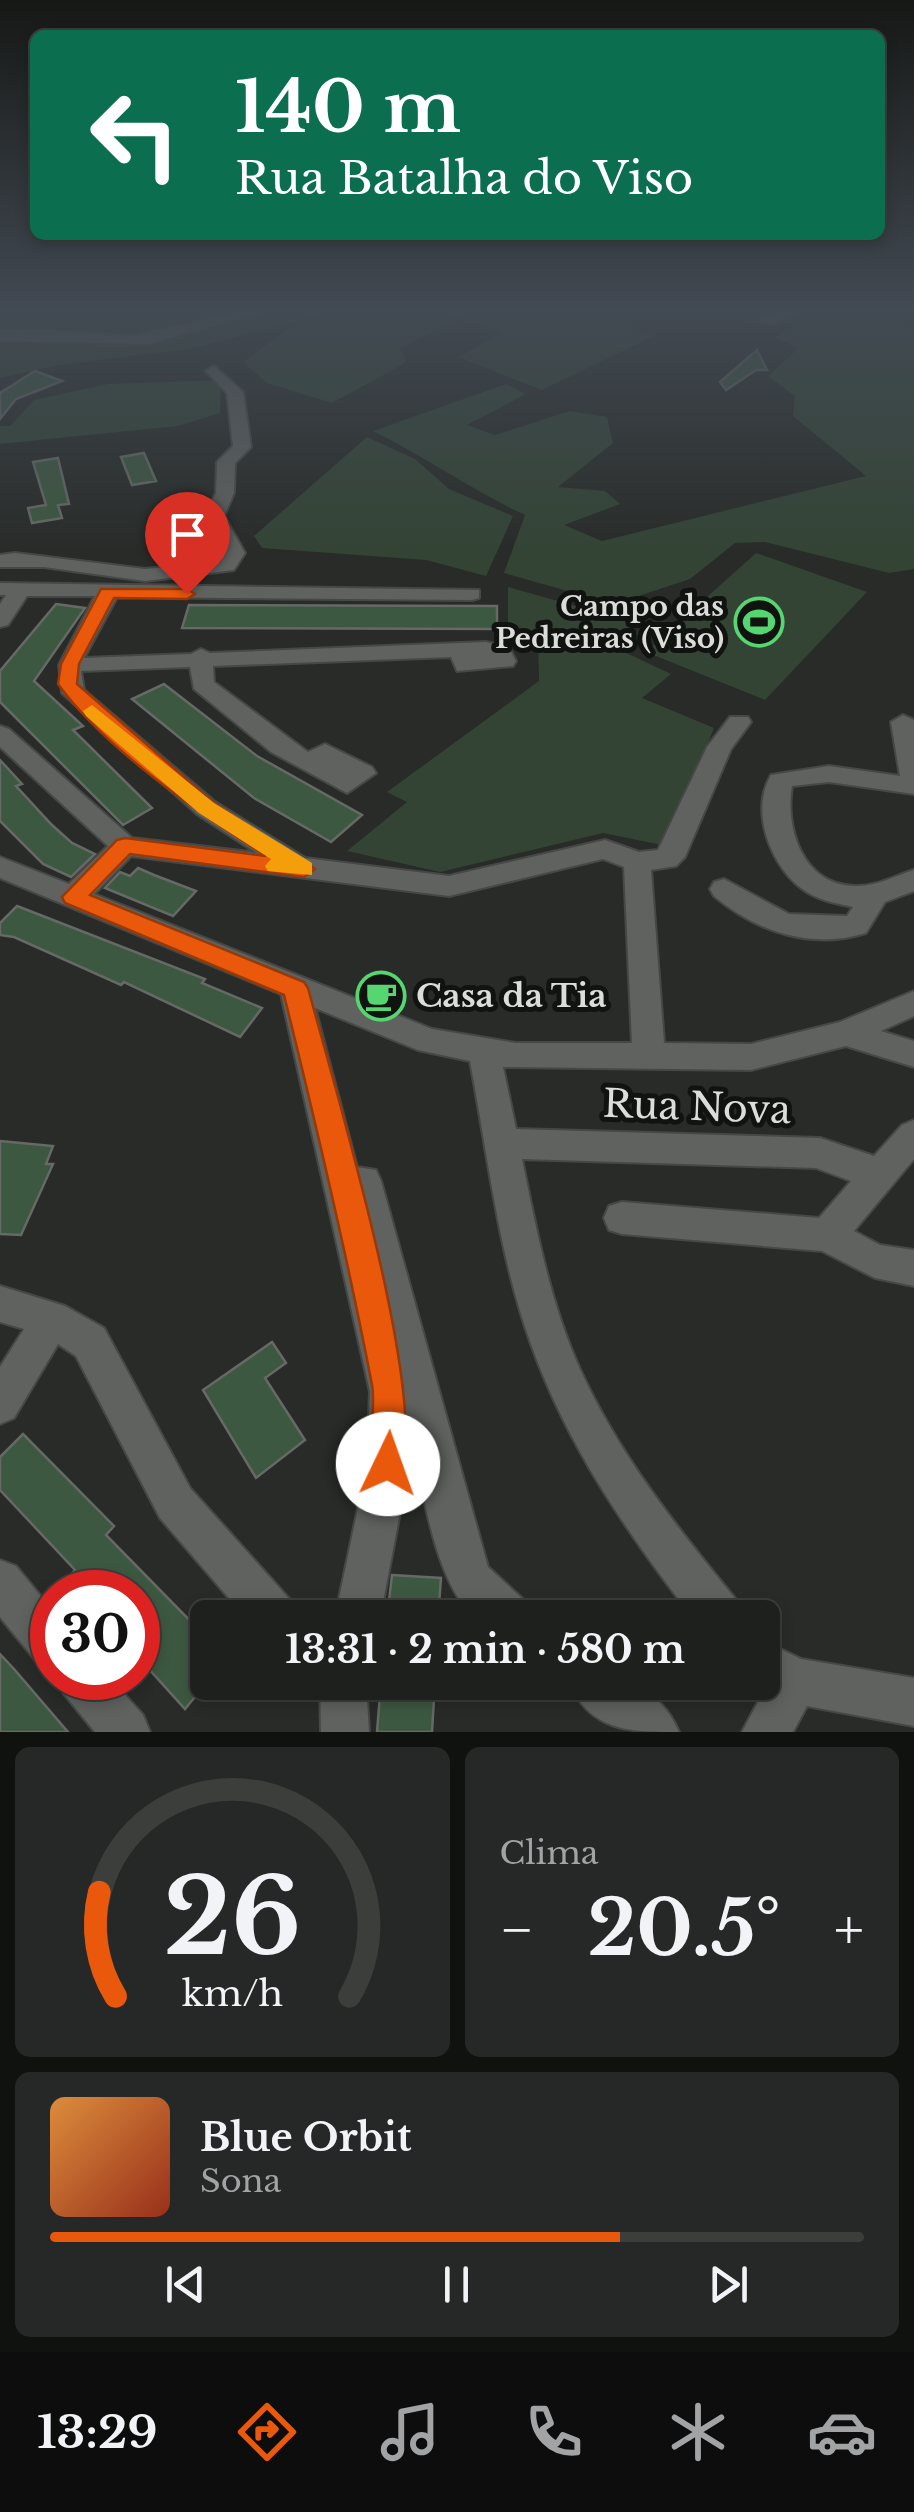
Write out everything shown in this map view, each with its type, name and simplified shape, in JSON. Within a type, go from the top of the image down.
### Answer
[{"type":"street","points":[[0,562],[21,557],[118,573],[190,575],[227,566],[235,553],[214,516],[225,493],[226,462],[242,447],[242,430],[234,411],[236,393]]},
{"type":"street","points":[[0,620],[10,590],[472,594]]},
{"type":"street","points":[[108,593],[70,664],[68,684],[84,704],[206,808],[304,869]]},
{"type":"street","points":[[70,664],[201,656],[461,653]]},
{"type":"street","points":[[201,656],[202,684],[309,764]]},
{"type":"street","points":[[0,734],[125,846],[449,886],[605,849],[637,862],[666,859],[675,850],[719,747],[739,722]]},
{"type":"street","points":[[903,722],[914,786],[819,774],[793,775],[780,781],[775,824],[781,850],[795,868],[825,888],[876,895],[914,880]]},
{"type":"street","points":[[74,897],[125,846]]},
{"type":"street","points":[[637,862],[650,1055]]},
{"type":"street","points":[[2,869],[430,1041],[484,1052],[751,1057],[846,1032],[914,1003]]},
{"type":"street","points":[[724,889],[768,918],[796,928],[831,931],[856,924],[876,895]]},
{"type":"street","points":[[296,988],[390,1392],[392,1430],[360,1600]]},
{"type":"street","points":[[846,1032],[914,1054]]},
{"type":"street","points":[[484,1052],[535,1286],[562,1376],[612,1469],[709,1600]]},
{"type":"street","points":[[827,1234],[914,1135]]},
{"type":"street","name":"Rua Nova","points":[[504,1144],[820,1153],[840,1163],[883,1174]]},
{"type":"street","points":[[345,1186],[364,1181],[467,1572],[488,1600]]},
{"type":"street","points":[[622,1218],[827,1234],[875,1260],[914,1268]]},
{"type":"street","points":[[0,1304],[52,1320],[90,1342],[175,1503],[260,1600]]},
{"type":"street","points":[[0,1404],[52,1320]]},
{"type":"street","points":[[0,1582],[30,1618]]},
{"type":"street","points":[[780,1672],[914,1702]]},
{"type":"street","points":[[99,1700],[126,1732]]},
{"type":"street","points":[[614,1700],[654,1732]]},
{"type":"street","points":[[766,1732],[773,1700]]},
{"type":"green space","points":[[67,393],[221,393],[220,413],[178,426],[0,444],[0,426],[10,426],[34,400]]},
{"type":"green space","points":[[299,393],[351,393],[332,403]]},
{"type":"green space","points":[[481,393],[526,394],[467,425],[495,435],[570,411],[607,417],[613,443],[558,487],[605,491],[620,504],[564,525],[602,541],[866,476],[793,416],[795,396],[791,393],[914,393],[914,569],[889,573],[765,542],[735,543],[690,579],[614,604],[504,573],[525,515],[373,431]]},
{"type":"green space","points":[[367,437],[415,459],[449,489],[513,516],[486,576],[426,560],[262,548],[254,536]]},
{"type":"green space","name":"Campo das Pedreiras (Viso)","points":[[756,553],[867,592],[765,700],[646,652]]},
{"type":"green space","points":[[508,587],[622,619],[638,634],[618,649],[671,674],[642,698],[714,728],[667,846],[603,833],[440,872],[347,851],[407,802],[387,792],[539,681],[538,636],[508,632]]},
{"type":"building","points":[[0,393],[32,393],[16,399],[0,419]]},
{"type":"building","points":[[144,453],[156,481],[132,485],[121,457]]},
{"type":"building","points":[[58,458],[69,504],[58,505],[62,518],[32,523],[28,508],[46,505],[33,462]]},
{"type":"building","points":[[56,604],[85,608],[34,681],[83,726],[73,730],[152,808],[123,825],[0,702],[0,671]]},
{"type":"building","points":[[189,605],[497,606],[497,629],[182,628]]},
{"type":"building","points":[[164,684],[257,756],[362,815],[331,842],[254,798],[132,699]]},
{"type":"building","points":[[0,760],[22,784],[16,786],[52,825],[72,843],[95,854],[71,877],[43,864],[0,821]]},
{"type":"building","points":[[138,868],[196,891],[173,916],[105,888],[120,872],[130,876]]},
{"type":"building","points":[[17,906],[205,979],[202,983],[262,1008],[240,1037],[124,982],[121,985],[14,937],[0,935],[0,923]]},
{"type":"building","points":[[0,1141],[53,1146],[46,1164],[53,1164],[21,1235],[0,1234]]},
{"type":"building","points":[[272,1342],[286,1363],[265,1378],[305,1440],[256,1478],[203,1390]]},
{"type":"building","points":[[23,1434],[114,1526],[106,1535],[140,1570],[75,1570],[0,1490],[0,1457]]},
{"type":"building","points":[[392,1575],[441,1578],[439,1600],[389,1600]]},
{"type":"building","points":[[160,1590],[190,1621],[192,1700],[185,1709],[160,1681]]},
{"type":"building","points":[[0,1654],[30,1688],[30,1700],[41,1700],[68,1732],[0,1732]]},
{"type":"building","points":[[380,1700],[434,1700],[432,1732],[377,1732]]},
{"type":"slow traffic","points":[[92,711],[206,808],[304,869],[276,866]]},
{"type":"place","name":"Campo das Pedreiras (Viso)","points":[[759,622]]},
{"type":"place","name":"Casa da Tia","points":[[381,996]]},
{"type":"route","points":[[187,594],[108,593],[70,664],[68,684],[84,704],[206,808],[304,869],[125,846],[74,897],[296,988],[390,1392],[392,1430],[388,1464]]}]
